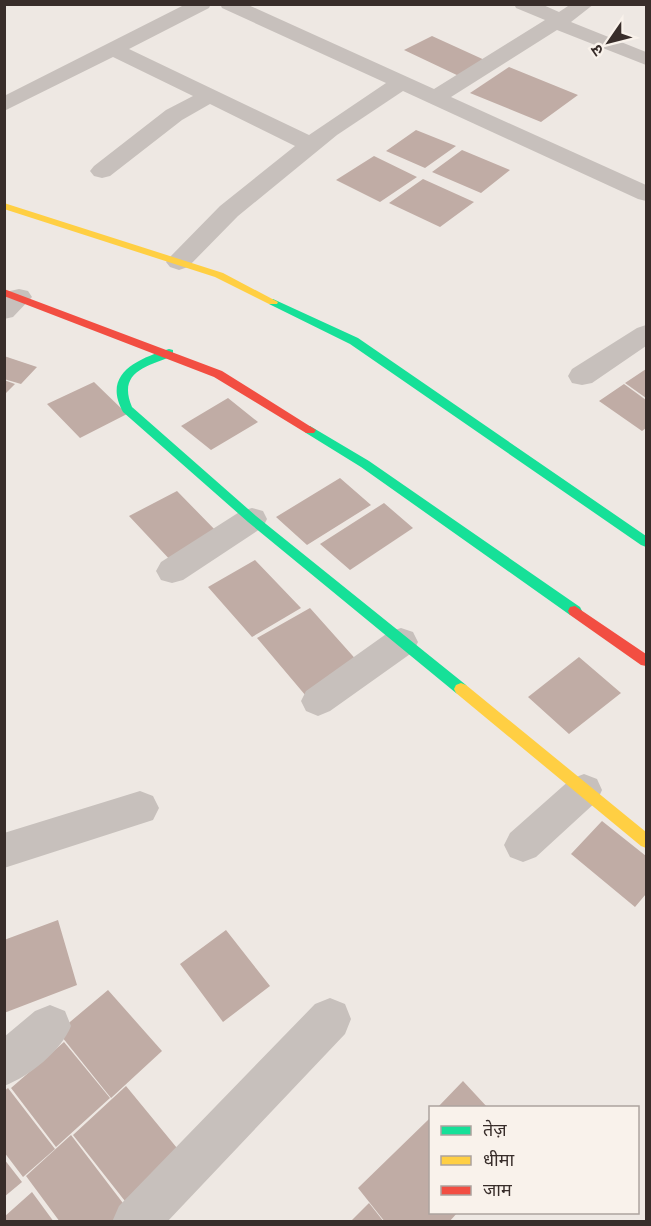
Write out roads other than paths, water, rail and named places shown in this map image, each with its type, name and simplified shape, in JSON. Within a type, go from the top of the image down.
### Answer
[{"type":"street","points":[[4,105],[202,4]]},
{"type":"street","points":[[229,4],[646,194]]},
{"type":"street","points":[[523,4],[646,59]]},
{"type":"street","points":[[436,97],[585,4]]},
{"type":"street","points":[[114,50],[311,145]]},
{"type":"street","points":[[180,262],[229,211],[329,130],[402,82]]},
{"type":"street","points":[[102,171],[174,115],[209,96]]},
{"type":"street","points":[[4,206],[219,275],[354,341],[646,542]]},
{"type":"street","points":[[9,300],[169,353],[218,374],[365,464],[646,661]]},
{"type":"street","points":[[582,376],[646,334]]},
{"type":"street","points":[[169,353],[134,368],[125,375],[118,392],[127,409],[252,519],[646,841]]},
{"type":"street","points":[[172,571],[252,519]]},
{"type":"street","points":[[318,700],[401,642]]},
{"type":"street","points":[[523,845],[584,790]]},
{"type":"street","points":[[4,851],[140,808]]},
{"type":"street","points":[[135,1221],[330,1019]]},
{"type":"street","points":[[4,1065],[50,1026]]}]
